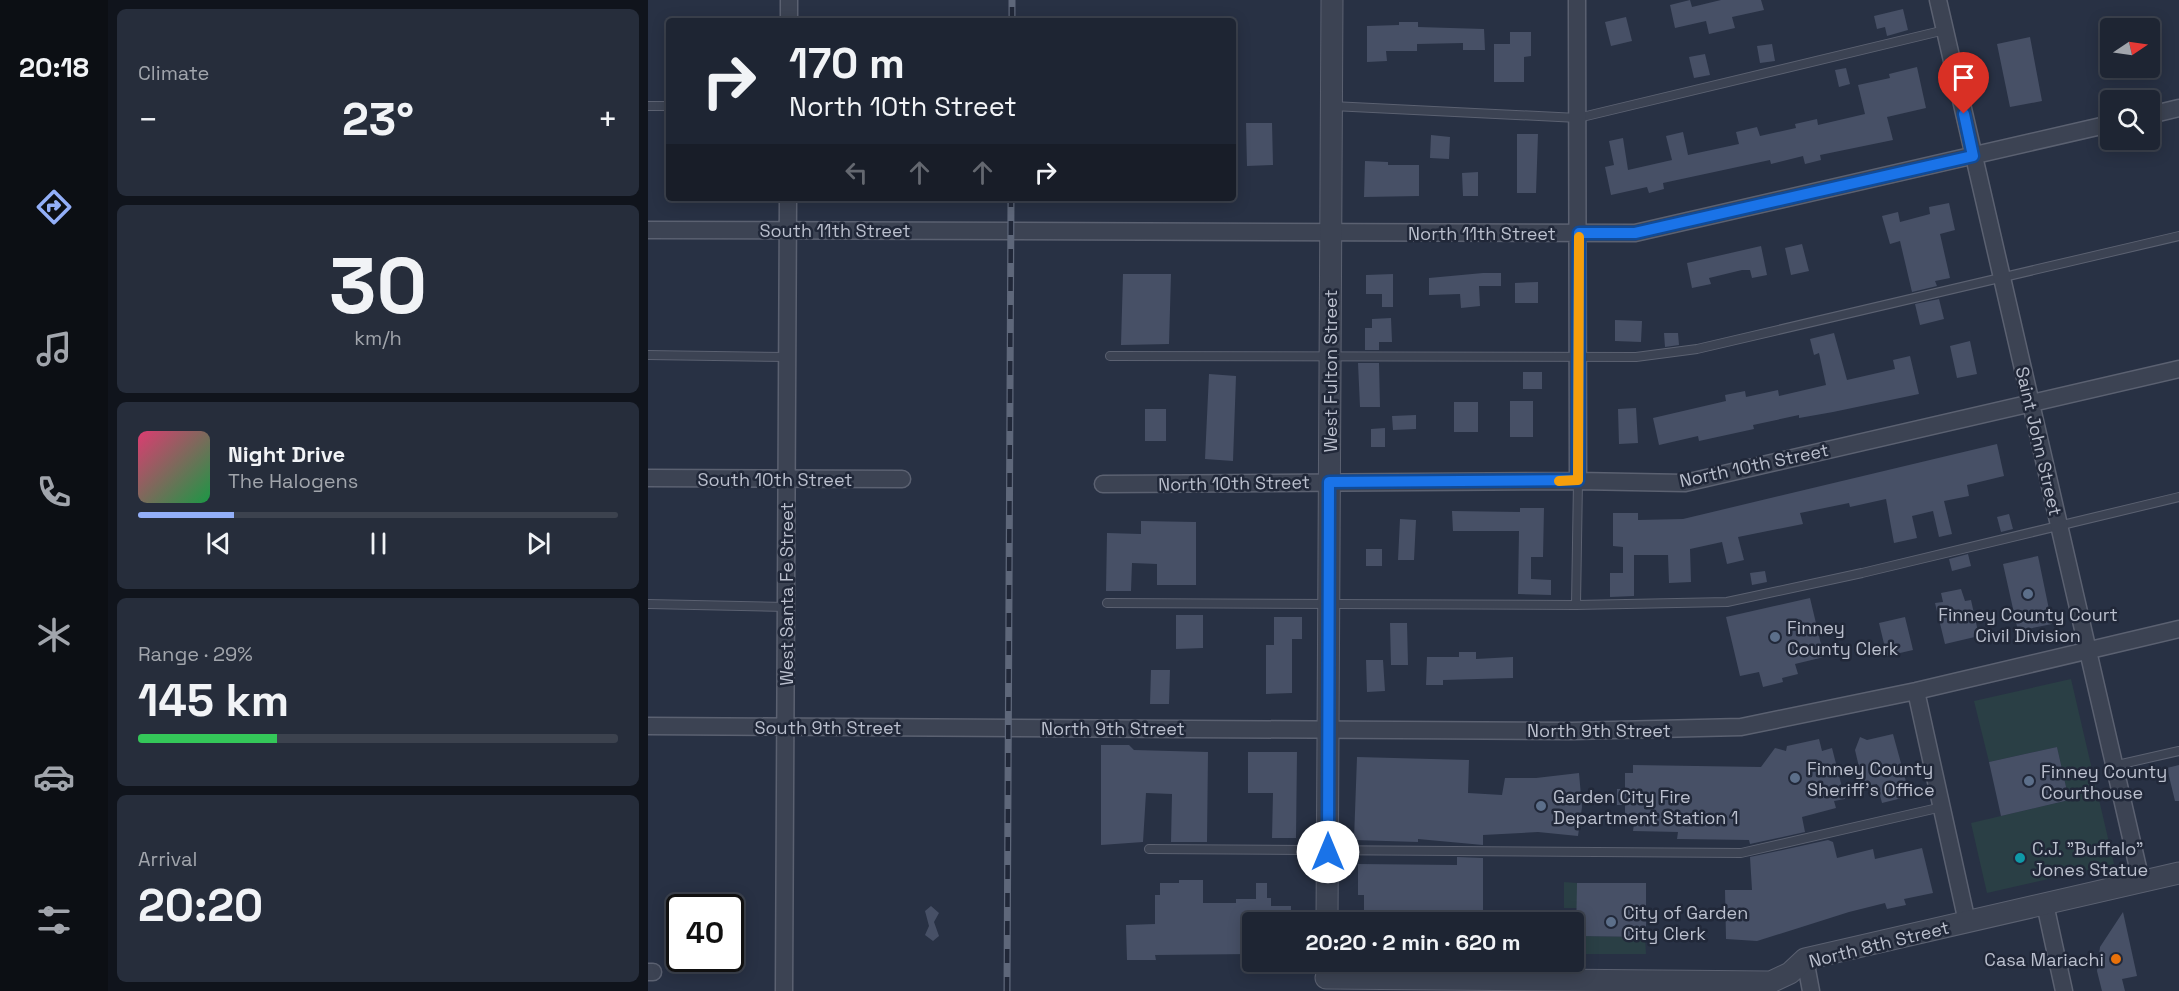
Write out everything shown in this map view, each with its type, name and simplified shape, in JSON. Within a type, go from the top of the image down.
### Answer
[{"type":"street","points":[[789,0],[789,18]]},
{"type":"street","name":"West Fulton Street","points":[[1327,912],[1332,0]]},
{"type":"street","points":[[1577,0],[1578,480]]},
{"type":"street","name":"Saint John Street","points":[[1938,0],[2141,881]]},
{"type":"street","points":[[2160,113],[2179,108]]},
{"type":"street","name":"North 11th Street","points":[[1022,230],[1635,233],[2100,126]]},
{"type":"street","name":"West Santa Fe Street","points":[[784,991],[788,201]]},
{"type":"street","name":"South 11th Street","points":[[648,230],[1022,230]]},
{"type":"street","name":"North 10th Street","points":[[1103,484],[1578,480],[1685,483],[2179,369]]},
{"type":"street","name":"South 10th Street","points":[[648,478],[787,480],[902,478]]},
{"type":"street","name":"North 9th Street","points":[[1008,728],[1572,731],[1741,727],[1916,691],[2179,629]]},
{"type":"street","points":[[1916,691],[1967,922]]},
{"type":"street","name":"South 9th Street","points":[[648,726],[1008,728]]},
{"type":"street","name":"North 8th Street","points":[[1326,977],[1576,986],[1769,986],[1790,973],[1805,959],[2179,873]]},
{"type":"street","points":[[2045,904],[2064,991]]},
{"type":"street","points":[[1805,959],[1811,991]]},
{"type":"lane","points":[[1332,106],[1578,118],[1945,30]]},
{"type":"lane","points":[[648,106],[666,106]]},
{"type":"lane","points":[[1110,356],[1636,357],[1696,349],[2179,236]]},
{"type":"lane","points":[[648,355],[787,357]]},
{"type":"lane","points":[[1576,605],[1578,480]]},
{"type":"lane","points":[[1107,603],[1576,605],[1727,602],[1862,573],[2179,497]]},
{"type":"lane","points":[[648,604],[786,607]]},
{"type":"lane","points":[[2113,766],[2179,751]]},
{"type":"lane","points":[[1149,849],[1741,853],[1942,807]]},
{"type":"green space","points":[[2071,679],[2114,864],[1987,893],[1971,823],[2069,800],[2057,747],[1989,762],[1974,701]]},
{"type":"green space","points":[[1564,882],[1577,883],[1577,908],[1564,908]]},
{"type":"green space","points":[[1584,936],[1645,937],[1646,954],[1584,954]]},
{"type":"building","points":[[1690,0],[1692,7],[1721,0],[1761,0],[1764,10],[1732,17],[1735,28],[1709,34],[1706,21],[1675,28],[1670,5]]},
{"type":"building","points":[[1903,9],[1908,30],[1887,36],[1885,27],[1877,29],[1874,16]]},
{"type":"building","points":[[1626,17],[1632,41],[1611,46],[1605,22]]},
{"type":"building","points":[[1399,22],[1418,22],[1418,27],[1484,29],[1485,50],[1463,50],[1463,43],[1417,44],[1417,51],[1386,51],[1387,61],[1367,62],[1367,26],[1399,25]]},
{"type":"building","points":[[1510,32],[1531,32],[1531,56],[1524,57],[1524,82],[1494,82],[1494,44],[1510,44]]},
{"type":"building","points":[[2030,37],[2042,101],[2010,107],[1997,44]]},
{"type":"building","points":[[1772,44],[1775,61],[1760,63],[1757,46]]},
{"type":"building","points":[[1705,54],[1710,75],[1694,78],[1689,57]]},
{"type":"building","points":[[1917,67],[1926,108],[1887,117],[1893,140],[1820,155],[1821,160],[1805,164],[1803,156],[1771,164],[1770,160],[1663,183],[1664,189],[1649,193],[1647,187],[1611,195],[1605,167],[1614,165],[1609,141],[1623,138],[1628,170],[1672,160],[1666,136],[1683,132],[1688,155],[1739,144],[1736,132],[1757,127],[1760,136],[1796,128],[1795,124],[1817,119],[1818,125],[1865,114],[1858,85],[1890,78],[1889,74]]},
{"type":"building","points":[[1846,68],[1850,84],[1839,87],[1835,70]]},
{"type":"building","points":[[1246,123],[1272,123],[1273,165],[1247,166]]},
{"type":"building","points":[[1517,134],[1538,134],[1536,193],[1517,193]]},
{"type":"building","points":[[1431,135],[1450,137],[1449,159],[1430,158]]},
{"type":"building","points":[[1365,161],[1388,162],[1388,165],[1419,165],[1419,196],[1364,197]]},
{"type":"building","points":[[1478,172],[1478,196],[1463,196],[1462,173]]},
{"type":"building","points":[[1949,203],[1955,230],[1940,234],[1950,278],[1935,281],[1937,286],[1912,292],[1900,241],[1890,244],[1882,216],[1898,212],[1900,222],[1930,214],[1929,207]]},
{"type":"building","points":[[1802,244],[1809,271],[1791,275],[1785,248]]},
{"type":"building","points":[[1761,246],[1767,275],[1752,278],[1750,270],[1742,270],[1709,278],[1711,284],[1692,288],[1687,263]]},
{"type":"building","points":[[1501,273],[1501,286],[1479,286],[1480,306],[1461,308],[1460,294],[1429,295],[1429,278]]},
{"type":"building","points":[[1123,274],[1171,274],[1169,344],[1121,345]]},
{"type":"building","points":[[1393,274],[1393,307],[1382,307],[1382,294],[1366,294],[1366,275]]},
{"type":"building","points":[[1538,282],[1538,303],[1515,303],[1515,283]]},
{"type":"building","points":[[1939,299],[1944,319],[1920,325],[1915,304]]},
{"type":"building","points":[[1391,318],[1392,342],[1379,342],[1379,350],[1365,350],[1365,328],[1372,328],[1372,319]]},
{"type":"building","points":[[1615,320],[1642,321],[1641,342],[1615,341]]},
{"type":"building","points":[[1664,333],[1678,333],[1679,345],[1665,347]]},
{"type":"building","points":[[1834,333],[1847,380],[1895,369],[1893,360],[1910,356],[1919,394],[1799,418],[1799,415],[1753,425],[1754,429],[1699,441],[1698,436],[1659,445],[1653,418],[1726,401],[1725,395],[1745,391],[1746,397],[1778,390],[1779,396],[1826,385],[1819,353],[1814,355],[1810,339]]},
{"type":"building","points":[[1970,341],[1977,374],[1957,378],[1950,346]]},
{"type":"building","points":[[1358,363],[1379,363],[1380,407],[1360,407]]},
{"type":"building","points":[[1523,372],[1542,372],[1542,389],[1523,389]]},
{"type":"building","points":[[1209,374],[1236,376],[1233,461],[1205,459]]},
{"type":"building","points":[[1510,401],[1533,401],[1533,437],[1510,437]]},
{"type":"building","points":[[1454,402],[1478,402],[1478,432],[1454,432]]},
{"type":"building","points":[[1636,408],[1638,443],[1619,444],[1618,409]]},
{"type":"building","points":[[1145,409],[1166,409],[1166,441],[1145,441]]},
{"type":"building","points":[[1416,415],[1416,429],[1393,430],[1392,416]]},
{"type":"building","points":[[1385,428],[1385,447],[1371,447],[1371,429]]},
{"type":"building","points":[[1997,444],[2004,476],[1967,485],[1969,496],[1944,501],[1952,534],[1939,537],[1933,511],[1912,516],[1917,538],[1894,543],[1886,499],[1850,507],[1849,503],[1800,513],[1803,524],[1738,537],[1744,560],[1727,564],[1722,542],[1690,549],[1691,582],[1669,583],[1668,555],[1634,555],[1634,596],[1610,597],[1610,573],[1623,573],[1623,547],[1613,546],[1613,513],[1638,513],[1638,520],[1683,519]]},
{"type":"building","points":[[1520,508],[1544,508],[1543,557],[1531,557],[1531,579],[1551,580],[1551,595],[1518,594],[1519,531],[1453,531],[1452,511],[1520,512]]},
{"type":"building","points":[[2009,514],[2013,529],[2001,532],[1997,517]]},
{"type":"building","points":[[1400,519],[1416,520],[1414,560],[1398,560]]},
{"type":"building","points":[[1141,521],[1196,522],[1196,585],[1157,585],[1157,564],[1132,563],[1131,591],[1106,591],[1107,533],[1141,534]]},
{"type":"building","points":[[1366,549],[1382,549],[1382,566],[1366,566]]},
{"type":"building","points":[[1968,554],[1971,566],[1952,571],[1949,559]]},
{"type":"building","name":"Finney County Court Civil Division","points":[[2038,556],[2052,624],[2018,631],[2003,564]]},
{"type":"building","points":[[1765,571],[1767,582],[1752,585],[1750,573]]},
{"type":"building","points":[[1961,589],[1965,601],[1971,600],[1979,636],[1945,644],[1935,603],[1943,602],[1941,593]]},
{"type":"building","name":"Finney County Clerk","points":[[1810,598],[1824,657],[1795,664],[1798,674],[1782,678],[1783,682],[1763,687],[1759,672],[1740,676],[1726,617]]},
{"type":"building","points":[[1176,615],[1203,615],[1203,648],[1176,649]]},
{"type":"building","points":[[1274,617],[1302,617],[1302,639],[1292,639],[1292,693],[1266,694],[1266,645],[1274,645]]},
{"type":"building","points":[[1905,617],[1913,650],[1887,656],[1879,623]]},
{"type":"building","points":[[1390,623],[1407,623],[1408,665],[1391,665]]},
{"type":"building","points":[[1459,652],[1476,652],[1476,659],[1513,657],[1513,678],[1443,680],[1443,685],[1426,685],[1427,657],[1459,657]]},
{"type":"building","points":[[1366,660],[1383,660],[1385,691],[1367,692]]},
{"type":"building","points":[[1151,670],[1170,670],[1169,704],[1150,704]]},
{"type":"building","points":[[1893,734],[1910,796],[1882,803],[1877,784],[1864,788],[1855,750],[1860,737],[1867,740]]},
{"type":"building","points":[[1819,739],[1822,751],[1832,748],[1845,799],[1834,801],[1836,808],[1802,817],[1805,832],[1750,844],[1749,840],[1677,839],[1678,832],[1633,831],[1634,824],[1625,824],[1625,805],[1617,805],[1617,789],[1625,789],[1625,773],[1633,773],[1633,765],[1761,767],[1775,748],[1786,751],[1787,746]]},
{"type":"building","points":[[1101,745],[1129,745],[1134,750],[1208,752],[1207,842],[1171,842],[1172,794],[1146,793],[1143,842],[1101,845]]},
{"type":"building","name":"Finney County Courthouse","points":[[2057,747],[2069,800],[2001,816],[1989,762]]},
{"type":"building","points":[[1248,752],[1297,752],[1296,838],[1272,838],[1273,793],[1248,793]]},
{"type":"building","points":[[1357,757],[1469,760],[1468,793],[1502,795],[1505,778],[1536,778],[1579,773],[1582,807],[1578,836],[1538,832],[1483,835],[1483,845],[1418,839],[1418,842],[1354,840]]},
{"type":"building","points":[[2179,765],[2179,801],[2175,801],[2167,768]]},
{"type":"building","points":[[1828,840],[1833,842],[1837,858],[1873,849],[1875,859],[1922,848],[1933,893],[1904,899],[1906,905],[1887,909],[1885,903],[1757,941],[1726,939],[1725,890],[1752,890],[1750,857]]},
{"type":"building","points":[[1457,857],[1483,858],[1483,912],[1364,912],[1364,895],[1358,895],[1358,864],[1457,865]]},
{"type":"building","points":[[1179,880],[1203,880],[1203,903],[1236,903],[1236,899],[1256,899],[1256,883],[1267,883],[1267,898],[1271,898],[1271,906],[1291,906],[1291,912],[1242,912],[1242,954],[1155,955],[1156,960],[1127,960],[1126,925],[1155,924],[1155,895],[1160,895],[1160,883],[1179,883]]},
{"type":"building","name":"City of Garden City Clerk","points":[[1577,883],[1646,883],[1646,937],[1584,936],[1584,912],[1576,912]]},
{"type":"building","points":[[931,906],[939,913],[934,922],[939,936],[933,941],[925,935],[929,926],[925,911]]},
{"type":"building","name":"Casa Mariachi","points":[[2123,912],[2137,976],[2122,979],[2125,991],[2102,991],[2097,971],[2100,947]]},
{"type":"railway","points":[[1012,0],[1012,18]]},
{"type":"railway","points":[[1007,991],[1011,201]]},
{"type":"slow traffic","points":[[1559,481],[1578,480],[1579,237]]},
{"type":"place","name":"Finney County Court Civil Division","points":[[2028,594]]},
{"type":"place","name":"Finney County Clerk","points":[[1775,637]]},
{"type":"place","name":"Finney County Sheriff's Office","points":[[1795,778]]},
{"type":"place","name":"Finney County Courthouse","points":[[2029,781]]},
{"type":"place","name":"Garden City Fire Department Station 1","points":[[1541,806]]},
{"type":"place","name":"C.J. \"Buffalo\" Jones Statue","points":[[2020,858]]},
{"type":"place","name":"City of Garden City Clerk","points":[[1611,922]]},
{"type":"place","name":"Casa Mariachi","points":[[2116,959]]},
{"type":"route","points":[[1328,852],[1329,482],[1578,480],[1579,233],[1635,233],[1973,156],[1964,114]]}]
